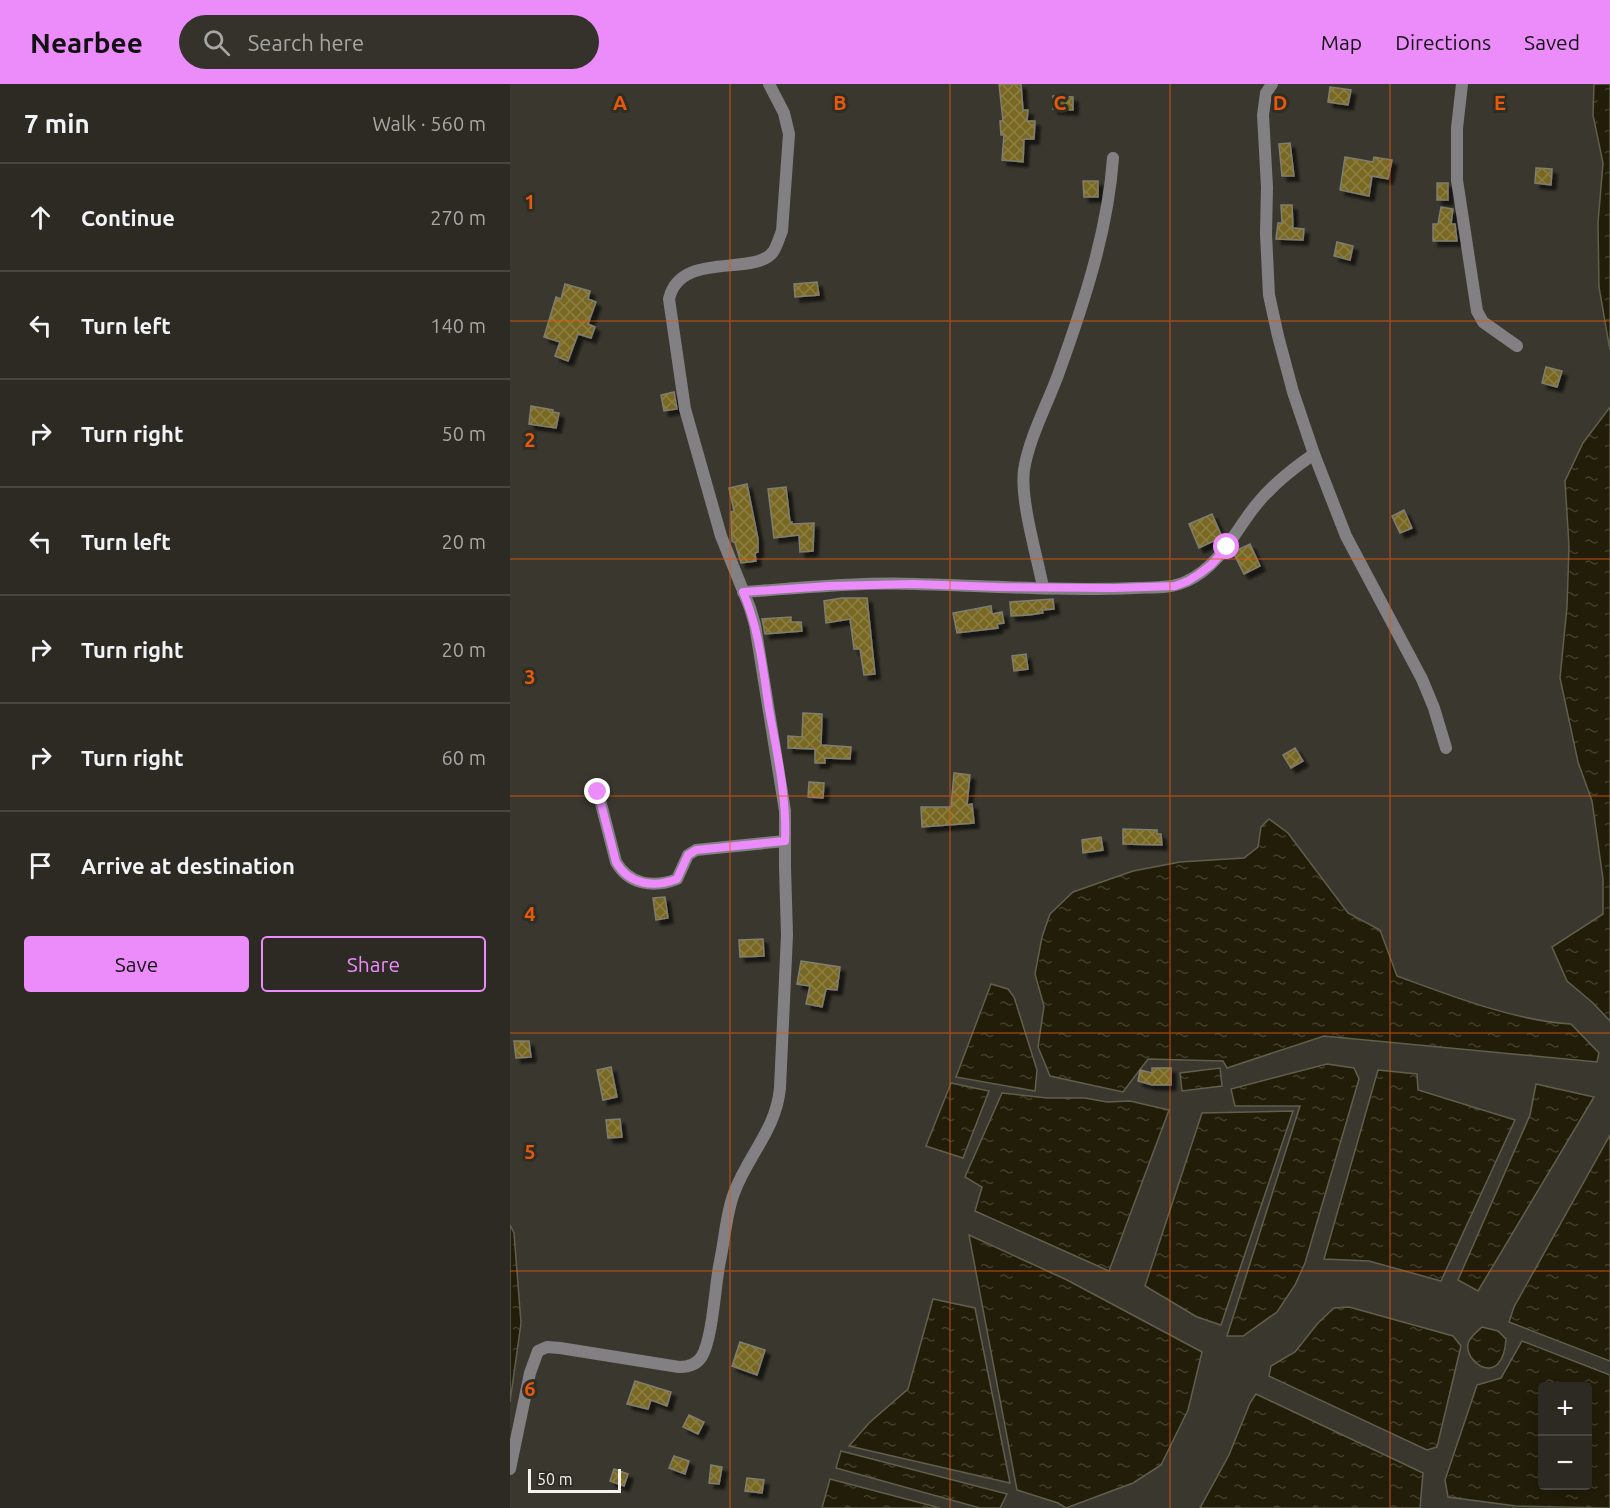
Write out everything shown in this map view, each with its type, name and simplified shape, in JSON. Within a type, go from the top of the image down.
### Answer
[{"type":"street","points":[[510,1469],[530,1373],[538,1352],[547,1347],[560,1348],[679,1367],[690,1366],[703,1356],[733,1194],[771,1124],[780,1095],[787,935],[785,811],[759,649],[750,608],[721,536],[686,408],[669,299],[671,289],[690,273],[764,259],[772,253],[777,244],[782,231],[784,213],[789,134],[784,113],[770,84]]},
{"type":"street","points":[[1272,84],[1266,93],[1263,115],[1267,165],[1266,234],[1269,295],[1293,392],[1346,536],[1422,679],[1434,708],[1446,748]]},
{"type":"street","points":[[1462,84],[1457,128],[1457,180],[1477,311],[1483,322],[1517,346]]},
{"type":"street","points":[[1043,587],[1026,505],[1024,471],[1037,428],[1080,311],[1110,194],[1113,158]]},
{"type":"street","points":[[743,592],[903,584],[1114,588],[1175,586],[1188,581],[1211,565],[1270,489],[1287,473],[1314,454]]},
{"type":"street","points":[[598,792],[616,862],[621,871],[640,883],[649,884],[677,879],[688,855],[696,850],[785,841]]},
{"type":"water","points":[[1594,84],[1610,84],[1610,350],[1599,287],[1598,223],[1603,163],[1593,115]]},
{"type":"water","points":[[1610,407],[1610,1021],[1567,981],[1552,947],[1603,914],[1603,879],[1592,801],[1578,762],[1560,678],[1567,607],[1569,546],[1565,481],[1583,443]]},
{"type":"water","points":[[1269,819],[1288,833],[1348,913],[1380,930],[1397,976],[1505,1013],[1571,1024],[1599,1053],[1597,1062],[1324,1036],[1227,1068],[1223,1061],[1148,1059],[1123,1092],[1050,1076],[1038,1047],[1044,1006],[1035,974],[1042,937],[1050,914],[1073,892],[1133,871],[1180,862],[1244,858],[1258,847],[1261,827]]},
{"type":"water","points":[[991,984],[1008,989],[1014,997],[1037,1070],[1035,1091],[956,1077]]},
{"type":"water","points":[[1327,1064],[1354,1068],[1359,1079],[1305,1263],[1295,1285],[1277,1312],[1243,1336],[1227,1336],[1300,1106],[1235,1106],[1231,1089]]},
{"type":"water","points":[[1220,1068],[1222,1086],[1182,1091],[1180,1073]]},
{"type":"water","points":[[1378,1070],[1417,1074],[1418,1090],[1515,1120],[1441,1281],[1369,1261],[1324,1259]]},
{"type":"water","points":[[951,1083],[989,1091],[963,1158],[926,1146]]},
{"type":"water","points":[[1536,1084],[1594,1097],[1478,1291],[1458,1280],[1530,1115]]},
{"type":"water","points":[[1002,1093],[1047,1098],[1085,1098],[1107,1102],[1130,1101],[1169,1110],[1109,1271],[975,1211],[982,1187],[965,1177]]},
{"type":"water","points":[[1293,1111],[1221,1325],[1197,1317],[1145,1286],[1202,1113]]},
{"type":"water","points":[[1610,1135],[1610,1361],[1509,1322],[1514,1307]]},
{"type":"water","points":[[510,1225],[514,1233],[521,1323],[510,1402]]},
{"type":"water","points":[[969,1235],[1067,1280],[1202,1352],[1188,1410],[1161,1465],[1133,1483],[1066,1508],[1058,1503],[1017,1490]]},
{"type":"water","points":[[933,1299],[975,1308],[1010,1483],[849,1446],[869,1423],[908,1389]]},
{"type":"water","points":[[1349,1307],[1453,1336],[1461,1346],[1437,1447],[1427,1450],[1269,1376],[1271,1366],[1295,1352],[1318,1323],[1334,1308]]},
{"type":"water","points":[[1482,1327],[1498,1331],[1506,1339],[1503,1355],[1498,1364],[1491,1368],[1476,1363],[1468,1349],[1470,1339]]},
{"type":"water","points":[[1522,1341],[1610,1375],[1610,1508],[1516,1506],[1448,1497],[1445,1480],[1477,1385],[1501,1378]]},
{"type":"water","points":[[1256,1394],[1423,1473],[1420,1508],[1200,1508],[1229,1455],[1250,1403]]},
{"type":"water","points":[[841,1451],[1007,1494],[1000,1508],[980,1508],[836,1468]]},
{"type":"water","points":[[830,1479],[940,1508],[822,1508]]},
{"type":"building","points":[[999,84],[1021,84],[1023,110],[1028,110],[1027,121],[1035,121],[1034,139],[1024,139],[1023,162],[1002,160],[1004,135],[1001,135],[1000,121],[1003,121]]},
{"type":"building","points":[[1330,87],[1351,90],[1348,105],[1328,102]]},
{"type":"building","points":[[1053,96],[1073,97],[1073,110],[1053,109]]},
{"type":"building","points":[[1290,143],[1294,176],[1282,176],[1279,144]]},
{"type":"building","points":[[1345,157],[1373,162],[1374,157],[1392,160],[1388,179],[1372,176],[1369,196],[1340,190]]},
{"type":"building","points":[[1536,168],[1552,169],[1551,185],[1535,183]]},
{"type":"building","points":[[1083,181],[1098,181],[1098,197],[1084,197]]},
{"type":"building","points":[[1437,183],[1448,183],[1448,200],[1437,200]]},
{"type":"building","points":[[1281,205],[1292,205],[1293,228],[1304,229],[1303,240],[1276,239],[1278,223],[1282,223]]},
{"type":"building","points":[[1441,207],[1453,209],[1451,224],[1455,224],[1457,241],[1433,241],[1433,224],[1438,224]]},
{"type":"building","points":[[1337,242],[1353,246],[1350,260],[1334,256]]},
{"type":"building","points":[[817,282],[819,295],[795,297],[794,284]]},
{"type":"building","points":[[565,284],[590,291],[588,299],[596,302],[588,324],[595,327],[591,338],[578,334],[568,361],[555,356],[560,342],[544,337],[556,297],[561,299]]},
{"type":"building","points":[[1546,367],[1562,371],[1557,387],[1542,383]]},
{"type":"building","points":[[674,392],[677,409],[664,411],[661,395]]},
{"type":"building","points":[[531,406],[559,413],[556,428],[529,424]]},
{"type":"building","points":[[747,484],[758,539],[758,552],[755,553],[756,561],[741,563],[735,543],[732,541],[731,512],[734,511],[729,488]]},
{"type":"building","points":[[786,487],[790,522],[792,524],[814,523],[813,551],[800,552],[799,535],[774,538],[768,489]]},
{"type":"building","points":[[1404,510],[1412,528],[1400,533],[1392,516]]},
{"type":"building","points":[[1212,514],[1222,537],[1199,548],[1189,524]]},
{"type":"building","points":[[1250,544],[1260,566],[1244,574],[1233,552]]},
{"type":"building","points":[[867,598],[875,674],[864,675],[860,649],[854,649],[850,619],[826,623],[824,601]]},
{"type":"building","points":[[1053,599],[1054,609],[1042,610],[1043,613],[1011,616],[1010,602]]},
{"type":"building","points":[[991,606],[992,614],[1002,612],[1004,623],[997,624],[998,628],[957,633],[953,613]]},
{"type":"building","points":[[791,617],[791,622],[801,622],[802,631],[765,634],[762,619]]},
{"type":"building","points":[[1026,654],[1028,669],[1014,671],[1012,656]]},
{"type":"building","points":[[803,713],[822,714],[821,745],[851,747],[850,759],[825,758],[825,763],[815,763],[815,749],[788,748],[788,736],[802,737]]},
{"type":"building","points":[[1295,748],[1303,761],[1291,768],[1283,755]]},
{"type":"building","points":[[954,773],[970,775],[967,805],[972,804],[974,823],[922,827],[921,807],[951,807]]},
{"type":"building","points":[[809,782],[824,783],[823,798],[808,797]]},
{"type":"building","points":[[1123,829],[1157,830],[1157,834],[1161,834],[1162,845],[1123,844]]},
{"type":"building","points":[[1101,837],[1103,850],[1083,853],[1082,840]]},
{"type":"building","points":[[665,897],[668,918],[656,920],[653,898]]},
{"type":"building","points":[[763,939],[764,956],[740,957],[739,940]]},
{"type":"building","points":[[801,961],[840,967],[837,990],[826,989],[822,1007],[806,1004],[810,986],[797,984]]},
{"type":"building","points":[[514,1041],[529,1041],[531,1057],[516,1058]]},
{"type":"building","points":[[611,1067],[617,1097],[603,1100],[597,1070]]},
{"type":"building","points":[[1152,1068],[1171,1068],[1171,1085],[1152,1085],[1138,1081],[1140,1070],[1152,1073]]},
{"type":"building","points":[[620,1119],[622,1137],[608,1138],[606,1120]]},
{"type":"building","points":[[740,1342],[765,1350],[757,1375],[732,1366]]},
{"type":"building","points":[[635,1381],[671,1392],[667,1406],[651,1400],[648,1409],[627,1404]]},
{"type":"building","points":[[689,1415],[704,1422],[698,1434],[683,1427]]},
{"type":"building","points":[[674,1456],[689,1461],[685,1474],[669,1468]]},
{"type":"building","points":[[711,1465],[722,1467],[719,1484],[709,1483]]},
{"type":"building","points":[[614,1469],[628,1474],[624,1486],[610,1481]]},
{"type":"building","points":[[747,1478],[764,1480],[762,1493],[745,1491]]},
{"type":"route","points":[[598,792],[616,862],[621,871],[640,883],[649,884],[677,879],[688,855],[696,850],[785,841],[785,811],[778,759],[755,625],[743,592],[829,586],[913,584],[1114,588],[1175,586],[1188,581],[1211,565],[1227,547]]}]
